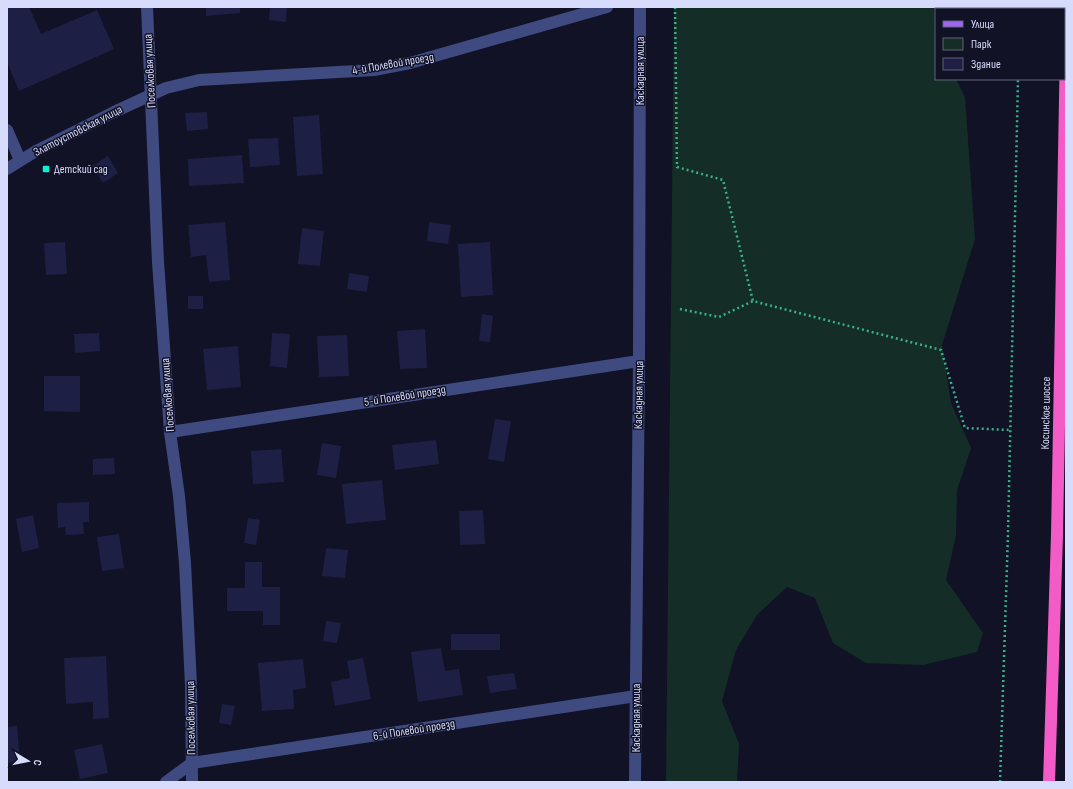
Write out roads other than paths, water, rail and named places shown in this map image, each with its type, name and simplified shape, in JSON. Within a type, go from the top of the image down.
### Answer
[{"type":"highway","name":"Косинское шоссе","points":[[1049,782],[1057,535],[1066,45]]},
{"type":"street","name":"Поселковая улица","points":[[147,7],[152,95],[158,262],[170,432],[179,496],[185,563],[191,685],[192,782]]},
{"type":"street","name":"4-й Полевой проезд","points":[[152,95],[174,86],[199,80],[374,70],[410,63],[607,7]]},
{"type":"street","name":"Каскадная улица","points":[[635,782],[639,361],[640,7]]},
{"type":"street","name":"Златоустовская улица","points":[[7,169],[20,160],[114,112],[152,95]]},
{"type":"street","points":[[7,130],[20,160]]},
{"type":"street","name":"5-й Полевой проезд","points":[[170,432],[639,361]]},
{"type":"street","name":"6-й Полевой проезд","points":[[192,763],[636,696]]},
{"type":"street","points":[[166,782],[192,763]]},
{"type":"place","name":"Детский сад","points":[[46,169]]}]
